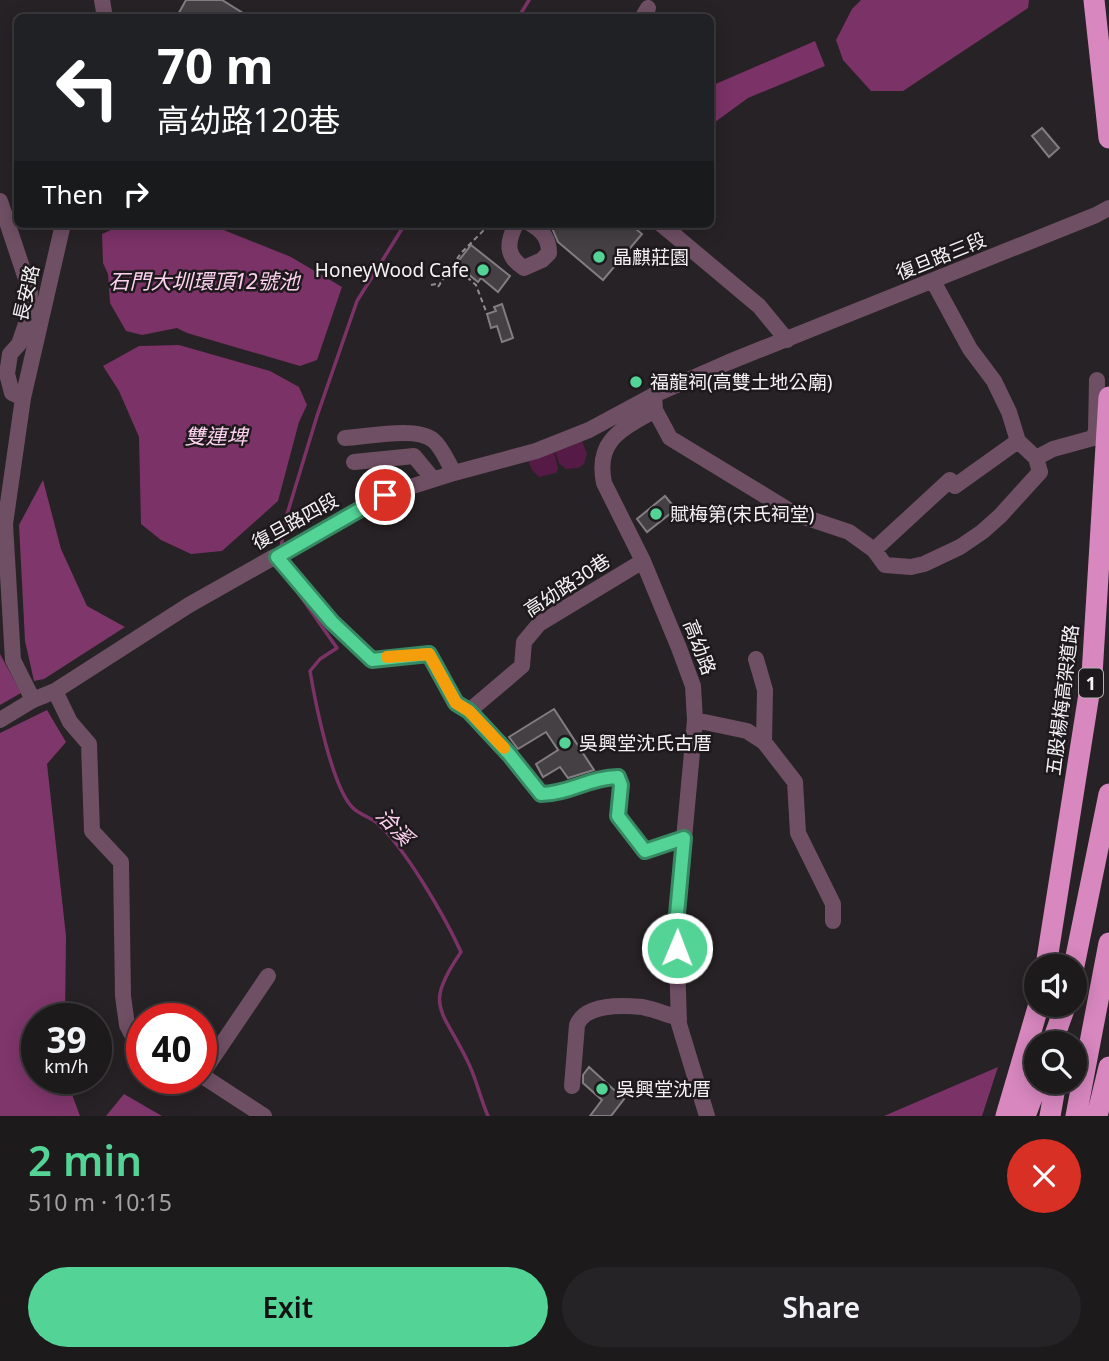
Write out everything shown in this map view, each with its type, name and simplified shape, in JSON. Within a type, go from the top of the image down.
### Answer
[{"type":"highway","points":[[1094,0],[1109,138]]},
{"type":"highway","name":"五股楊梅高架道路","points":[[1048,954],[1092,674],[1103,388]]},
{"type":"highway","points":[[1076,954],[1109,794]]},
{"type":"highway","points":[[1076,1116],[1109,943]]},
{"type":"highway","points":[[1006,1116],[1035,1017]]},
{"type":"highway","points":[[1097,1116],[1109,1067]]},
{"type":"highway","points":[[1026,1113],[1033,1094]]},
{"type":"highway","points":[[1050,1116],[1054,1094]]},
{"type":"street","points":[[0,201],[30,291],[29,315],[19,344],[5,351],[12,393],[23,398]]},
{"type":"street","name":"復旦路三段","points":[[787,340],[1103,211]]},
{"type":"street","name":"長安路","points":[[33,700],[13,660],[5,524],[23,398],[62,228]]},
{"type":"street","points":[[514,228],[508,240],[509,253],[516,263],[524,268],[542,260],[549,253],[549,243],[537,228]]},
{"type":"street","points":[[666,228],[760,306],[787,340]]},
{"type":"street","points":[[654,403],[670,438],[794,514],[849,532],[873,550],[885,565],[924,565],[960,547],[982,532],[1040,472],[1036,458],[1018,442],[1009,412],[994,381],[970,349],[933,281]]},
{"type":"street","name":"復旦路四段","points":[[0,720],[33,700],[55,691],[188,605],[385,495],[536,451],[654,403],[787,340]]},
{"type":"street","points":[[1036,458],[1053,449],[1095,436],[1103,388]]},
{"type":"street","name":"高幼路","points":[[654,403],[617,433],[606,448],[601,463],[604,483],[643,561],[693,686],[695,720],[676,925],[679,1018],[706,1116]]},
{"type":"street","points":[[345,438],[424,434],[435,441],[454,473]]},
{"type":"street","points":[[873,550],[952,483],[1018,442]]},
{"type":"street","points":[[354,462],[414,456],[433,479]]},
{"type":"street","points":[[276,557],[332,622],[372,660],[429,654],[456,703],[469,711],[541,794],[552,794],[605,777],[618,777],[621,785],[618,816],[645,851],[684,838]]},
{"type":"street","name":"高幼路30巷","points":[[469,711],[522,666],[524,642],[540,624],[643,561]]},
{"type":"street","points":[[756,659],[765,690],[764,742]]},
{"type":"street","points":[[55,691],[70,722],[89,744],[92,831],[121,862],[123,996],[126,1018]]},
{"type":"street","points":[[695,720],[747,731],[764,742],[795,782],[798,833],[833,904],[834,921]]},
{"type":"street","points":[[217,1051],[268,976]]},
{"type":"street","points":[[572,1086],[580,1017],[609,1007],[643,1007],[679,1018]]},
{"type":"street","points":[[217,1085],[264,1116]]},
{"type":"path","points":[[438,287],[461,253],[486,228]]},
{"type":"path","points":[[453,265],[476,285],[487,314]]},
{"type":"path","points":[[432,285],[441,283]]},
{"type":"shaded area","points":[[582,441],[587,454],[584,464],[578,468],[566,469],[559,463],[555,451]]},
{"type":"shaded area","points":[[554,452],[558,468],[556,473],[539,477],[528,460]]},
{"type":"shaded area","points":[[43,480],[61,549],[87,606],[125,627],[44,679],[34,681],[25,641],[19,525]]},
{"type":"shaded area","points":[[0,654],[21,693],[0,705]]},
{"type":"shaded area","points":[[47,710],[66,742],[47,764],[66,936],[65,1003],[21,1003],[21,1094],[72,1094],[80,1116],[0,1116],[0,733]]},
{"type":"shaded area","points":[[124,1094],[162,1116],[106,1116]]},
{"type":"water","points":[[861,0],[1029,0],[1028,8],[903,91],[871,91],[843,60],[836,40],[852,9]]},
{"type":"water","points":[[815,41],[825,66],[748,98],[714,123],[714,85]]},
{"type":"water","name":"石門大圳環頂12號池","points":[[115,228],[219,228],[291,257],[342,287],[317,360],[300,366],[177,328],[142,335],[126,331],[110,303],[108,274],[103,263],[102,234]]},
{"type":"water","name":"雙連埤","points":[[179,345],[270,371],[299,387],[307,405],[299,422],[278,501],[222,551],[191,554],[161,540],[141,524],[139,437],[119,391],[103,366],[139,346]]},
{"type":"water","points":[[998,1067],[982,1116],[884,1116]]},
{"type":"building","points":[[186,0],[222,0],[245,14],[178,14]]},
{"type":"building","points":[[1042,128],[1059,148],[1049,157],[1032,136]]},
{"type":"building","name":"晶麒莊園","points":[[552,228],[635,228],[642,234],[603,280],[558,242]]},
{"type":"building","name":"HoneyWood Cafe","points":[[471,245],[510,276],[498,292],[481,278],[478,282],[456,264]]},
{"type":"building","points":[[502,304],[513,338],[502,342],[497,326],[491,328],[487,314],[496,311],[494,307]]},
{"type":"building","name":"賦梅第(宋氏祠堂)","points":[[665,496],[676,509],[647,532],[637,519]]},
{"type":"building","name":"吳興堂沈氏古厝","points":[[554,709],[594,770],[568,778],[560,767],[543,777],[536,764],[558,750],[546,732],[518,749],[509,737]]},
{"type":"building","name":"吳興堂沈厝","points":[[589,1067],[624,1099],[611,1116],[590,1116],[602,1100],[583,1083],[583,1075]]},
{"type":"waterway","name":"洽溪","points":[[520,14],[529,0]]},
{"type":"waterway","name":"洽溪","points":[[281,548],[285,521],[317,416],[357,301],[403,228]]},
{"type":"waterway","name":"洽溪","points":[[299,594],[337,648],[320,659],[310,671],[331,764],[345,798],[358,812],[376,822],[399,848],[435,902],[461,952],[442,985],[440,1007],[470,1067],[488,1116]]},
{"type":"slow traffic","points":[[387,657],[429,654],[456,703],[469,711],[504,748]]},
{"type":"place","name":"晶麒莊園","points":[[599,257]]},
{"type":"place","name":"HoneyWood Cafe","points":[[483,270]]},
{"type":"place","name":"福龍祠(高雙土地公廟)","points":[[636,382]]},
{"type":"place","name":"賦梅第(宋氏祠堂)","points":[[656,514]]},
{"type":"place","name":"吳興堂沈氏古厝","points":[[565,743]]},
{"type":"place","name":"吳興堂沈厝","points":[[602,1089]]},
{"type":"route","points":[[385,495],[277,557],[332,622],[372,660],[429,654],[456,703],[469,711],[541,794],[552,794],[605,777],[618,777],[621,785],[618,816],[645,851],[684,838],[676,925],[677,948]]}]
